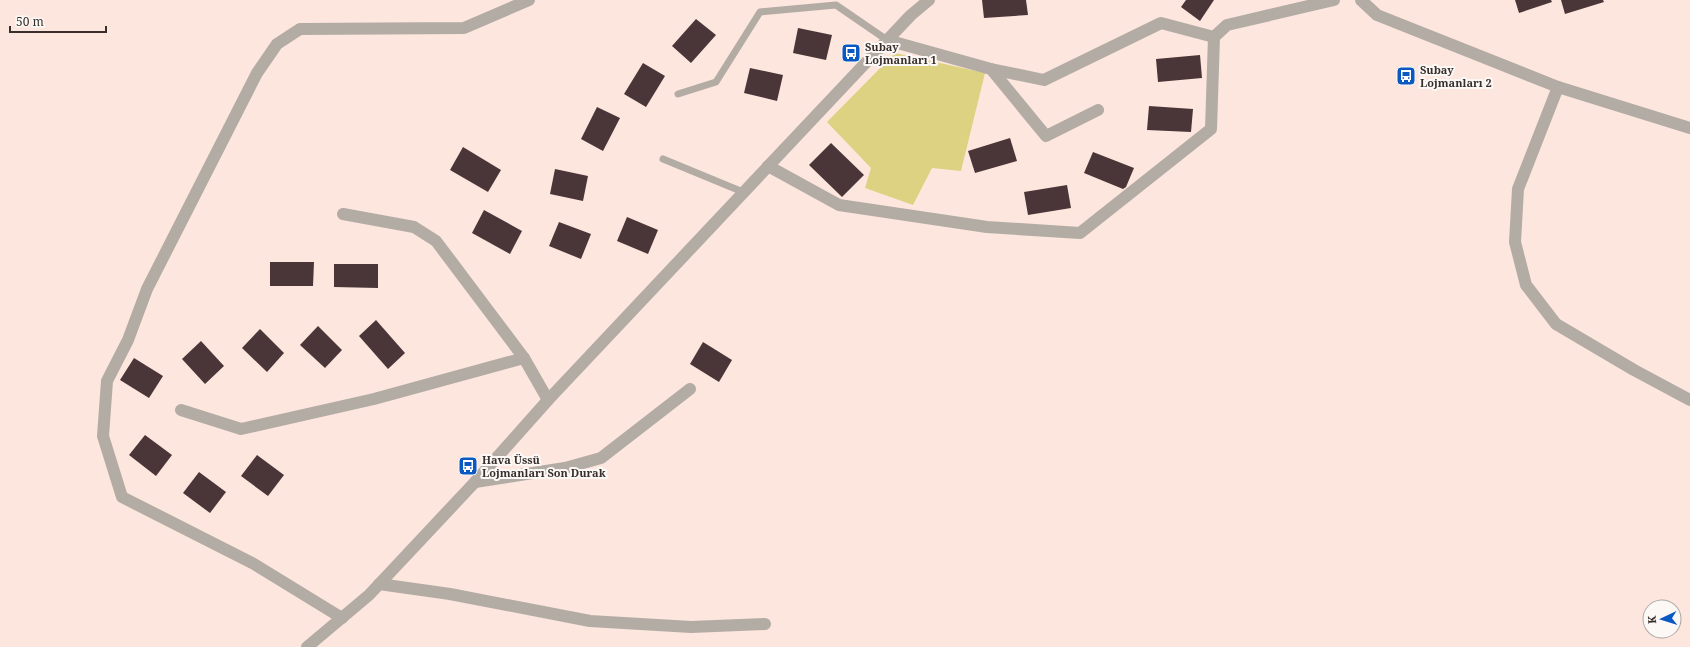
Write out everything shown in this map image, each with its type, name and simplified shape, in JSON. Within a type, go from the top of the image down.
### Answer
[{"type":"street","points":[[342,618],[254,564],[122,497],[103,436],[107,380],[128,340],[147,289],[257,73],[277,44],[300,29],[464,28],[529,0]]},
{"type":"street","points":[[768,166],[839,205],[988,228],[1080,233],[1211,129],[1214,37],[1227,25],[1334,0]]},
{"type":"street","points":[[1361,0],[1377,15],[1558,87],[1690,128]]},
{"type":"street","points":[[307,647],[369,595],[475,482],[548,400],[743,192],[926,1]]},
{"type":"street","points":[[887,40],[991,69],[1044,80],[1161,23],[1214,37]]},
{"type":"street","points":[[991,69],[1046,136],[1098,110]]},
{"type":"street","points":[[1558,87],[1518,189],[1515,242],[1526,285],[1556,324],[1634,370],[1690,400]]},
{"type":"street","points":[[343,214],[414,227],[436,241],[524,358],[548,400]]},
{"type":"street","points":[[181,410],[241,429],[374,399],[524,358]]},
{"type":"street","points":[[475,482],[565,468],[601,458],[690,389]]},
{"type":"street","points":[[379,584],[450,594],[590,621],[691,627],[765,624]]},
{"type":"lane","points":[[678,94],[716,82],[760,12],[836,5],[887,40]]},
{"type":"lane","points":[[664,159],[743,192]]},
{"type":"shaded area","points":[[895,53],[985,73],[961,171],[932,168],[913,205],[865,188],[871,168],[827,122]]},
{"type":"building","points":[[982,0],[1026,0],[1028,15],[984,18]]},
{"type":"building","points":[[1186,0],[1214,0],[1200,21],[1181,7]]},
{"type":"building","points":[[1515,0],[1551,0],[1552,2],[1519,13]]},
{"type":"building","points":[[1561,0],[1603,0],[1604,2],[1565,14]]},
{"type":"building","points":[[696,19],[716,35],[691,63],[672,46]]},
{"type":"building","points":[[798,28],[832,35],[826,60],[793,53]]},
{"type":"building","points":[[1200,55],[1202,78],[1158,82],[1156,59]]},
{"type":"building","points":[[643,63],[665,76],[646,107],[624,94]]},
{"type":"building","points":[[750,68],[783,75],[777,101],[744,93]]},
{"type":"building","points":[[1149,106],[1193,109],[1191,132],[1147,130]]},
{"type":"building","points":[[597,107],[620,118],[603,151],[581,139]]},
{"type":"building","points":[[1010,138],[1017,161],[975,173],[968,151]]},
{"type":"building","points":[[831,143],[864,175],[842,197],[809,165]]},
{"type":"building","points":[[463,147],[501,170],[488,192],[450,170]]},
{"type":"building","points":[[1093,152],[1134,168],[1126,187],[1123,189],[1084,173]]},
{"type":"building","points":[[555,169],[588,176],[583,201],[550,194]]},
{"type":"building","points":[[1067,185],[1071,208],[1028,215],[1024,192]]},
{"type":"building","points":[[484,210],[522,231],[510,254],[472,233]]},
{"type":"building","points":[[627,217],[658,230],[648,254],[617,241]]},
{"type":"building","points":[[559,222],[591,234],[581,259],[549,246]]},
{"type":"building","points":[[270,262],[314,262],[313,286],[270,286]]},
{"type":"building","points":[[334,264],[378,264],[378,288],[334,287]]},
{"type":"building","points":[[376,320],[405,353],[388,369],[359,336]]},
{"type":"building","points":[[318,326],[342,350],[325,368],[300,345]]},
{"type":"building","points":[[260,329],[284,353],[267,372],[242,348]]},
{"type":"building","points":[[201,341],[224,366],[205,384],[182,359]]},
{"type":"building","points":[[703,342],[732,360],[719,382],[690,364]]},
{"type":"building","points":[[134,358],[163,376],[149,398],[120,380]]},
{"type":"building","points":[[145,435],[172,455],[156,476],[129,455]]},
{"type":"building","points":[[257,455],[284,475],[268,496],[241,476]]},
{"type":"building","points":[[199,472],[226,492],[210,513],[183,493]]},
{"type":"place","name":"Subay Lojmanları 1","points":[[851,53]]},
{"type":"place","name":"Subay Lojmanları 2","points":[[1406,76]]},
{"type":"place","name":"Hava Üssü Lojmanları Son Durak","points":[[468,466]]}]
